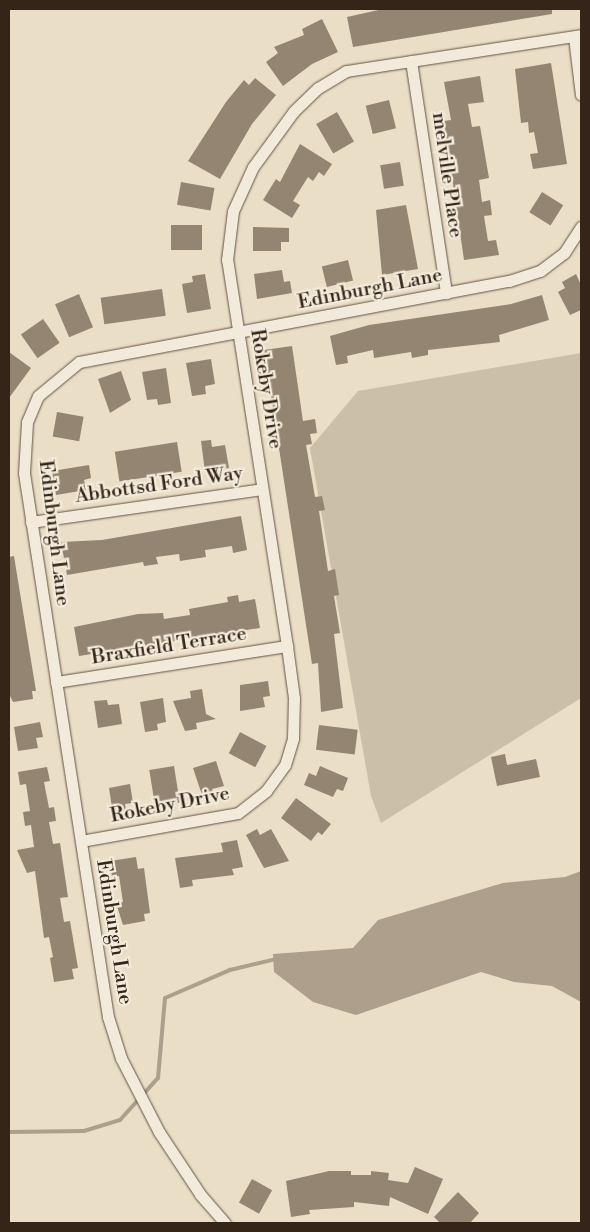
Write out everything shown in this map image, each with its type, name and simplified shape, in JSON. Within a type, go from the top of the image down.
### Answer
[{"type":"street","name":"Rokeby Drive","points":[[81,841],[209,821],[238,813],[266,791],[284,765],[293,738],[294,698],[287,646],[227,260],[233,211],[253,167],[294,111],[318,88],[346,71],[578,36]]},
{"type":"street","points":[[578,36],[581,95]]},
{"type":"street","name":"melville Place","points":[[411,61],[446,294]]},
{"type":"street","name":"Edinburgh Lane","points":[[225,1223],[200,1194],[160,1132],[120,1058],[108,1017],[24,473],[27,422],[38,396],[54,379],[79,362],[101,356],[238,333],[509,281],[540,270],[564,253],[581,227]]},
{"type":"street","name":"Abbottsd Ford Way","points":[[31,522],[262,489]]},
{"type":"street","name":"Braxfield Terrace","points":[[56,682],[287,646]]},
{"type":"shaded area","points":[[581,353],[581,698],[381,823],[371,796],[310,448],[358,391]]},
{"type":"shaded area","points":[[581,871],[581,1002],[552,986],[514,982],[481,972],[356,1015],[313,1002],[274,972],[273,954],[353,948],[378,920],[503,883],[565,877]]},
{"type":"building","points":[[383,9],[552,9],[552,14],[353,47],[347,17]]},
{"type":"building","points":[[322,19],[338,52],[312,64],[283,86],[266,62],[278,53],[274,47],[304,35],[302,29]]},
{"type":"building","points":[[551,63],[567,164],[533,169],[530,154],[538,153],[534,132],[529,133],[528,122],[521,123],[515,69]]},
{"type":"building","points":[[480,76],[484,102],[468,104],[472,127],[480,126],[489,178],[479,180],[482,202],[490,200],[492,215],[484,216],[488,241],[496,240],[499,255],[464,260],[444,121],[451,120],[444,82]]},
{"type":"building","points":[[255,78],[276,95],[252,124],[220,179],[188,161],[226,102],[244,80],[249,85]]},
{"type":"building","points":[[389,100],[396,128],[373,134],[366,106]]},
{"type":"building","points":[[337,112],[354,141],[333,153],[316,124]]},
{"type":"building","points":[[300,144],[332,164],[324,176],[319,172],[313,181],[308,177],[293,201],[300,205],[292,218],[263,200],[276,179],[280,182]]},
{"type":"building","points":[[400,162],[404,186],[384,189],[380,165]]},
{"type":"building","points":[[181,182],[214,188],[210,211],[177,205]]},
{"type":"building","points":[[542,192],[563,205],[550,226],[529,212]]},
{"type":"building","points":[[406,205],[418,269],[382,275],[376,210]]},
{"type":"building","points":[[171,225],[202,225],[202,250],[171,250]]},
{"type":"building","points":[[253,227],[289,228],[289,242],[281,242],[281,251],[253,251]]},
{"type":"building","points":[[348,260],[353,280],[327,287],[322,267]]},
{"type":"building","points":[[282,270],[284,282],[290,281],[292,293],[257,299],[254,274]]},
{"type":"building","points":[[205,274],[211,309],[187,313],[182,284],[193,282],[192,276]]},
{"type":"building","points":[[576,274],[581,285],[581,310],[570,315],[558,292],[565,288],[562,282]]},
{"type":"building","points":[[162,289],[166,316],[104,324],[101,298]]},
{"type":"building","points":[[79,294],[93,327],[69,337],[55,304]]},
{"type":"building","points":[[542,295],[549,320],[499,335],[500,342],[428,350],[428,355],[412,358],[411,352],[374,358],[373,350],[347,356],[348,363],[336,365],[330,336],[369,325],[511,304]]},
{"type":"building","points":[[43,319],[60,343],[38,358],[21,334]]},
{"type":"building","points":[[292,346],[303,421],[315,419],[317,433],[310,434],[312,444],[306,445],[315,497],[322,496],[325,510],[319,511],[328,571],[335,569],[339,595],[334,596],[340,633],[334,634],[343,708],[321,712],[318,663],[312,664],[264,350]]},
{"type":"building","points":[[9,352],[31,368],[9,398]]},
{"type":"building","points":[[211,359],[215,384],[205,386],[206,394],[192,396],[186,363]]},
{"type":"building","points":[[166,368],[171,403],[158,405],[157,399],[147,400],[142,372]]},
{"type":"building","points":[[121,371],[131,400],[110,413],[98,379]]},
{"type":"building","points":[[57,412],[84,417],[79,441],[53,437]]},
{"type":"building","points":[[211,440],[212,447],[225,445],[229,468],[205,472],[201,441]]},
{"type":"building","points":[[177,442],[182,472],[119,481],[115,452]]},
{"type":"building","points":[[89,465],[91,478],[84,480],[86,490],[56,495],[52,471]]},
{"type":"building","points":[[241,516],[247,550],[233,553],[232,546],[205,550],[206,557],[180,561],[179,554],[156,557],[158,564],[144,566],[143,562],[67,575],[61,542],[102,540]]},
{"type":"building","points":[[14,556],[36,691],[32,691],[33,699],[13,702],[9,694],[9,557]]},
{"type":"building","points":[[238,595],[239,602],[255,599],[260,628],[79,656],[74,627],[138,614],[163,613],[164,619],[190,615],[189,609],[228,602],[227,597]]},
{"type":"building","points":[[268,681],[270,696],[263,697],[265,707],[240,711],[240,685]]},
{"type":"building","points":[[202,689],[206,714],[216,719],[196,723],[197,729],[185,731],[173,701],[191,698],[190,691]]},
{"type":"building","points":[[163,698],[166,722],[157,724],[158,730],[145,732],[140,702]]},
{"type":"building","points":[[107,700],[108,705],[119,704],[122,724],[98,728],[94,701]]},
{"type":"building","points":[[40,722],[43,737],[36,738],[38,748],[18,751],[14,727]]},
{"type":"building","points":[[319,725],[358,730],[355,755],[316,750]]},
{"type":"building","points":[[240,732],[266,746],[255,767],[229,753]]},
{"type":"building","points":[[505,754],[507,765],[536,759],[540,777],[497,786],[491,757]]},
{"type":"building","points":[[216,761],[224,786],[212,789],[214,795],[203,798],[193,768]]},
{"type":"building","points":[[174,766],[180,803],[155,806],[149,770]]},
{"type":"building","points":[[320,766],[348,778],[343,791],[337,789],[333,797],[304,785],[309,773],[316,776]]},
{"type":"building","points":[[47,767],[50,781],[44,782],[49,808],[54,807],[56,821],[49,822],[53,844],[60,843],[68,897],[60,898],[64,922],[70,921],[78,968],[72,969],[74,979],[54,982],[50,958],[53,957],[49,937],[44,938],[35,871],[27,873],[17,850],[34,847],[31,825],[25,826],[23,812],[30,811],[26,784],[20,785],[18,772]]},
{"type":"building","points":[[130,784],[133,803],[125,804],[126,811],[113,814],[109,788]]},
{"type":"building","points":[[296,798],[331,824],[322,835],[318,832],[311,841],[281,818]]},
{"type":"building","points":[[257,829],[260,835],[271,829],[289,861],[264,868],[246,835]]},
{"type":"building","points":[[237,840],[243,867],[232,869],[234,875],[192,880],[193,886],[180,888],[175,858],[223,852],[221,843]]},
{"type":"building","points":[[136,857],[138,869],[144,868],[150,913],[144,914],[145,921],[123,925],[116,903],[123,902],[119,876],[112,877],[110,861]]},
{"type":"building","points":[[415,1167],[443,1179],[428,1214],[390,1197],[389,1206],[354,1202],[354,1207],[309,1210],[310,1214],[291,1217],[286,1181],[329,1171],[351,1171],[351,1175],[371,1175],[371,1171],[389,1173],[388,1180],[408,1183]]},
{"type":"building","points":[[252,1179],[272,1190],[259,1214],[239,1203]]},
{"type":"building","points":[[458,1192],[479,1213],[470,1223],[440,1223],[434,1217]]},
{"type":"waterway","points":[[9,1132],[84,1131],[120,1120],[158,1078],[165,998],[230,970],[276,959]]}]
